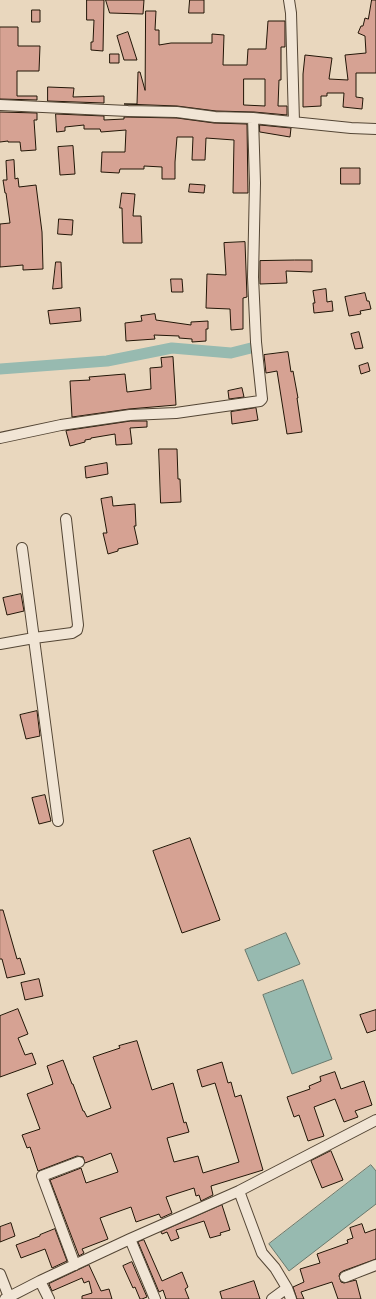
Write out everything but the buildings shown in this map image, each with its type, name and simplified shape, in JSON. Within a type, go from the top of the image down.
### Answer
[{"type":"street","points":[[289,0],[291,12],[294,122]]},
{"type":"street","points":[[0,105],[177,112],[215,117],[253,118],[351,128],[376,129]]},
{"type":"street","points":[[0,438],[61,425],[130,415],[176,413],[253,402],[262,399],[256,342],[253,277],[255,183],[253,118]]},
{"type":"street","points":[[0,644],[72,633],[77,630],[78,625],[66,519]]},
{"type":"street","points":[[22,548],[58,821]]},
{"type":"street","points":[[0,1274],[7,1298],[130,1239],[239,1191],[376,1120]]},
{"type":"street","points":[[75,1265],[42,1176],[79,1162]]},
{"type":"street","points":[[239,1191],[262,1253],[275,1268],[287,1288],[291,1299]]},
{"type":"street","points":[[130,1239],[155,1299]]},
{"type":"street","points":[[345,1277],[376,1265]]},
{"type":"street","points":[[40,1281],[49,1299]]},
{"type":"street","points":[[272,1299],[287,1288]]},
{"type":"water","points":[[286,933],[300,964],[258,981],[245,950]]},
{"type":"water","points":[[303,980],[332,1059],[292,1074],[263,995]]},
{"type":"water","points":[[371,1165],[376,1171],[376,1204],[289,1271],[269,1244]]},
{"type":"waterway","points":[[0,369],[107,361],[172,348],[231,353],[251,348]]}]
